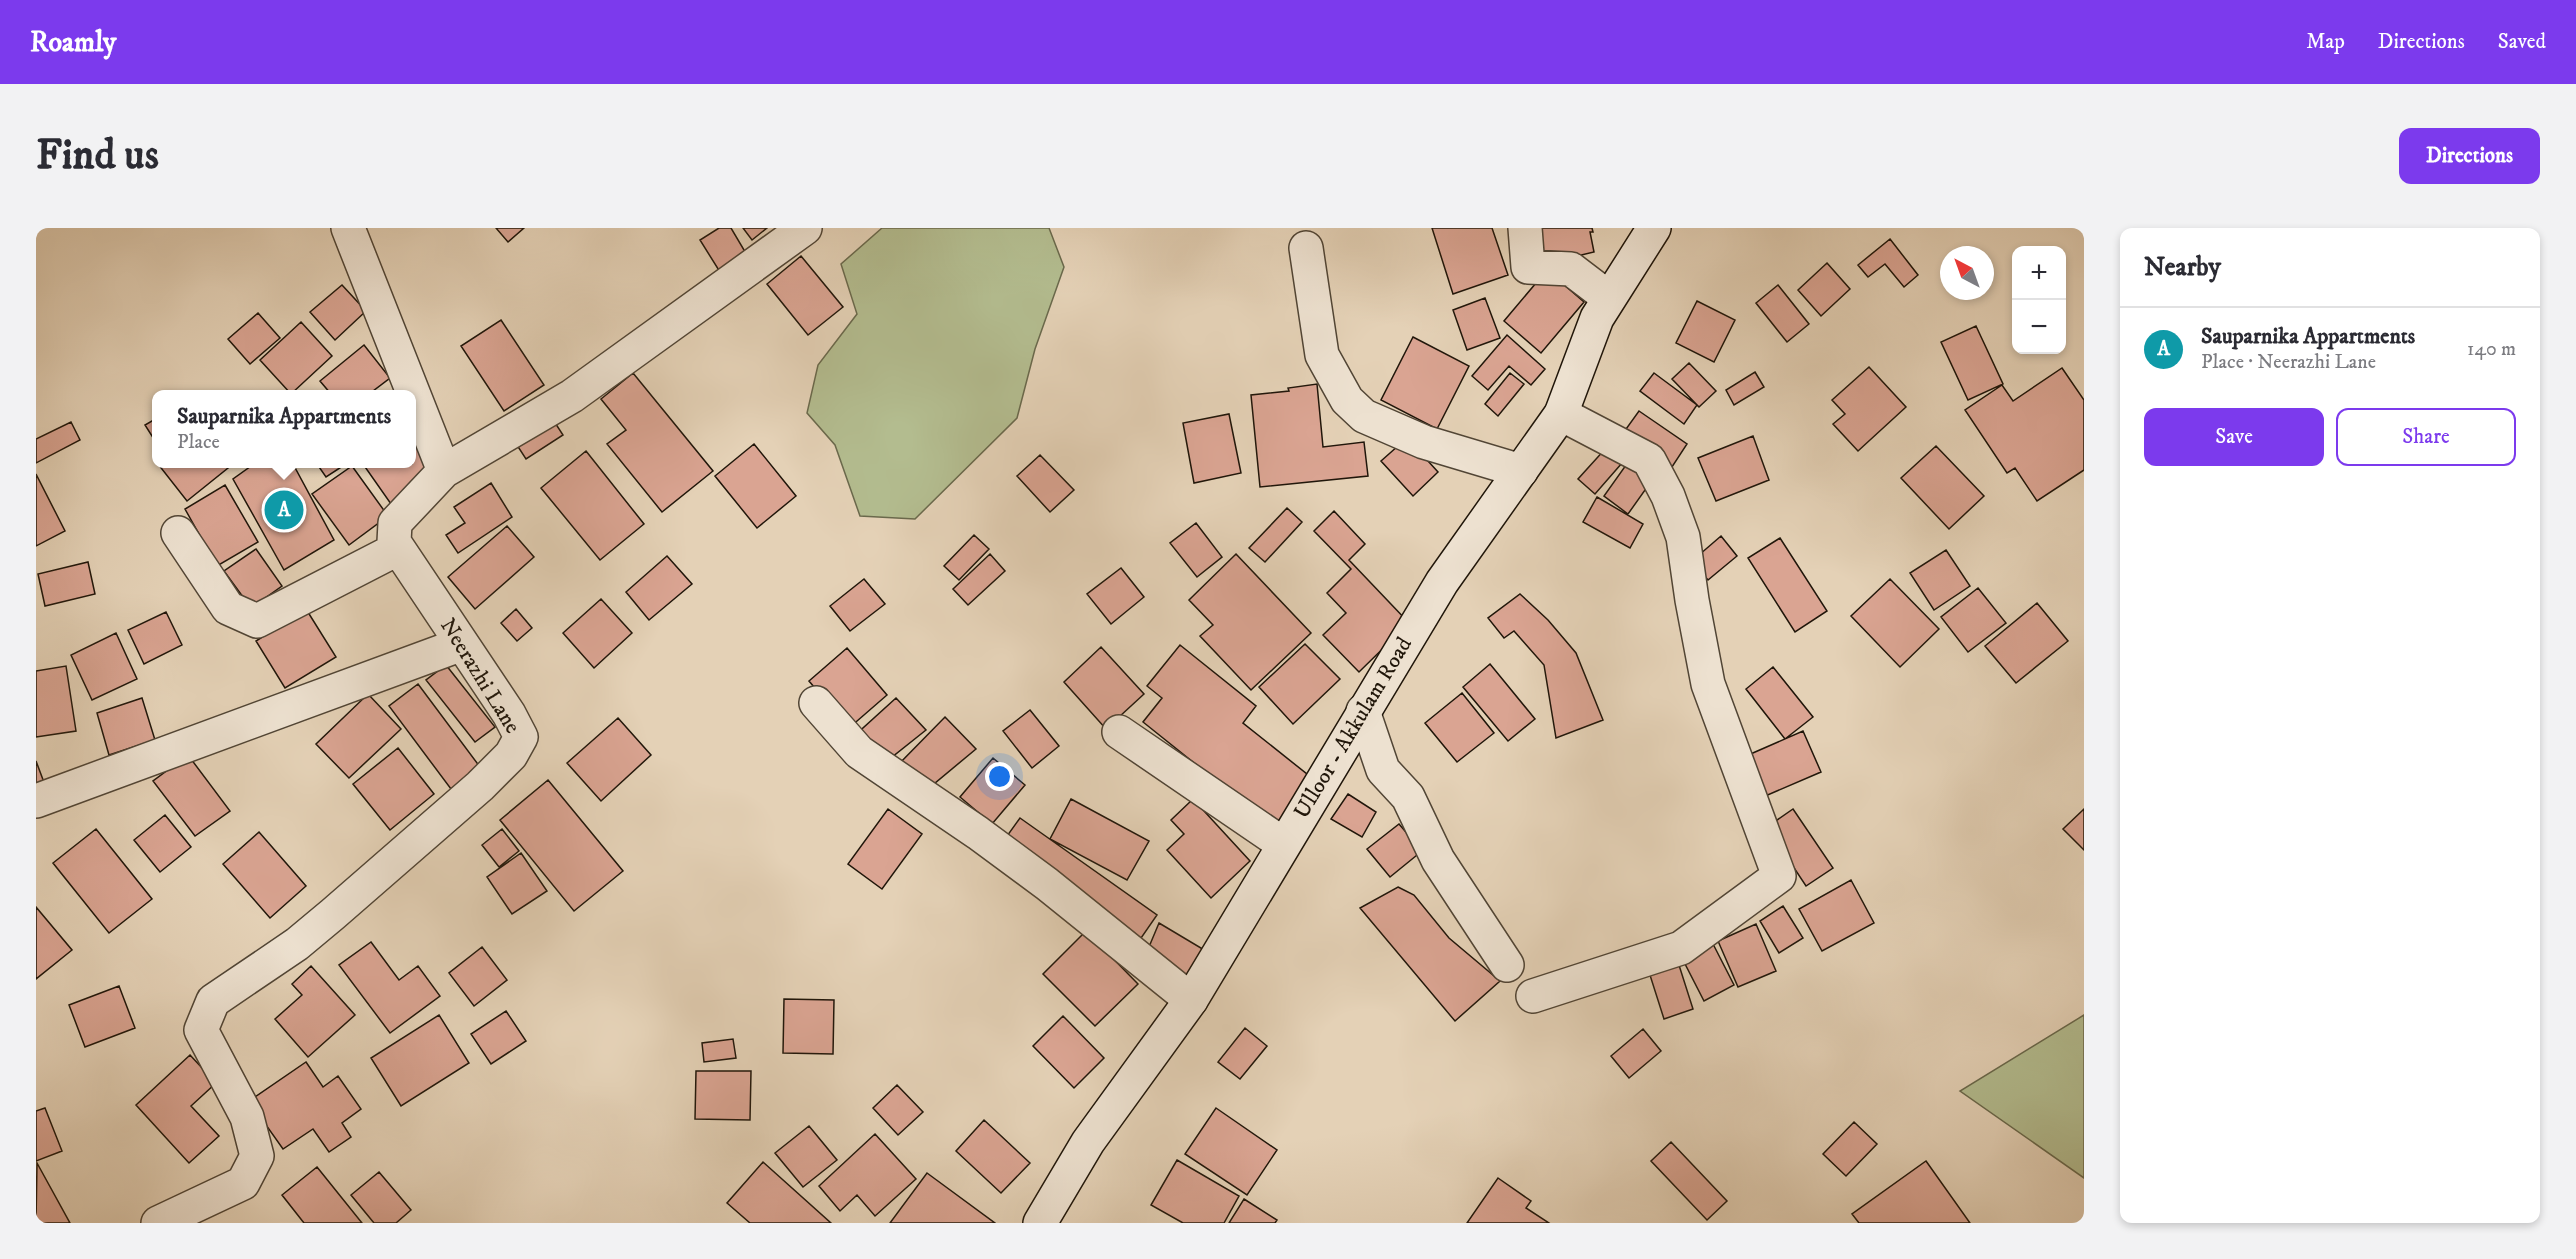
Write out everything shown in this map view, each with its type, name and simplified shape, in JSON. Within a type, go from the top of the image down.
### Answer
[{"type":"street","points":[[348,228],[414,390]]},
{"type":"street","points":[[178,533],[228,608],[257,621],[397,549],[393,536],[395,523],[444,471],[572,396],[805,228]]},
{"type":"street","points":[[1525,228],[1528,267],[1571,269],[1610,298]]},
{"type":"street","name":"Ulloor - Akkulam Road","points":[[1040,1223],[1088,1142],[1191,1000],[1442,582],[1561,414],[1597,318],[1654,228]]},
{"type":"street","points":[[1306,248],[1322,356],[1347,400],[1364,416],[1424,442],[1521,471]]},
{"type":"street","points":[[416,395],[444,471]]},
{"type":"street","points":[[1533,996],[1682,948],[1779,876],[1708,684],[1683,537],[1668,496],[1649,460],[1561,414]]},
{"type":"street","name":"Neerazhi Lane","points":[[158,1223],[243,1183],[257,1156],[247,1117],[201,1030],[213,1001],[306,937],[480,786],[511,755],[521,737],[509,714],[397,549]]},
{"type":"street","points":[[36,801],[462,644]]},
{"type":"street","points":[[816,703],[859,752],[978,833],[1047,884],[1191,1000]]},
{"type":"street","points":[[1364,711],[1383,770],[1408,797],[1438,860],[1507,965]]},
{"type":"street","points":[[1119,732],[1283,844]]},
{"type":"green space","points":[[882,228],[1049,228],[1064,267],[1035,349],[1017,418],[915,519],[860,516],[835,445],[807,413],[818,365],[857,314],[841,264]]},
{"type":"green space","points":[[2084,1015],[2084,1178],[1960,1091]]},
{"type":"building","points":[[496,228],[524,228],[508,242]]},
{"type":"building","points":[[719,228],[731,228],[747,255],[720,272],[700,240]]},
{"type":"building","points":[[743,228],[767,228],[752,240]]},
{"type":"building","points":[[1432,228],[1492,228],[1508,275],[1453,294]]},
{"type":"building","points":[[1534,228],[1592,228],[1593,232],[1590,232],[1594,252],[1543,264]]},
{"type":"building","points":[[1890,239],[1918,275],[1904,287],[1885,264],[1868,277],[1858,265]]},
{"type":"building","points":[[801,256],[843,307],[808,335],[767,284]]},
{"type":"building","points":[[1827,263],[1850,289],[1821,316],[1798,290]]},
{"type":"building","points":[[1547,270],[1584,302],[1541,353],[1504,321]]},
{"type":"building","points":[[342,285],[366,311],[335,340],[310,312]]},
{"type":"building","points":[[1778,285],[1809,324],[1787,342],[1756,303]]},
{"type":"building","points":[[1485,298],[1500,338],[1467,350],[1453,310]]},
{"type":"building","points":[[1697,301],[1735,320],[1714,362],[1676,343]]},
{"type":"building","points":[[258,313],[280,338],[250,364],[228,339]]},
{"type":"building","points":[[501,320],[544,385],[504,411],[461,346]]},
{"type":"building","points":[[301,322],[332,356],[295,390],[287,390],[260,360]]},
{"type":"building","points":[[1976,326],[2003,384],[1968,400],[1941,342]]},
{"type":"building","points":[[1507,335],[1545,369],[1531,385],[1509,366],[1488,390],[1472,376]]},
{"type":"building","points":[[1413,337],[1469,366],[1437,429],[1381,400]]},
{"type":"building","points":[[364,345],[390,378],[374,390],[328,390],[320,381]]},
{"type":"building","points":[[1689,363],[1716,391],[1699,407],[1672,379]]},
{"type":"building","points":[[1869,367],[1906,407],[1858,451],[1833,424],[1845,414],[1832,400]]},
{"type":"building","points":[[2062,368],[2084,400],[2084,470],[2037,501],[2015,468],[2007,473],[1965,410],[2002,385],[2013,401]]},
{"type":"building","points":[[1755,372],[1764,387],[1734,405],[1726,390]]},
{"type":"building","points":[[633,373],[713,471],[662,512],[607,444],[626,430],[601,399]]},
{"type":"building","points":[[1510,373],[1524,384],[1498,416],[1485,404]]},
{"type":"building","points":[[1654,373],[1697,405],[1684,424],[1640,391]]},
{"type":"building","points":[[1317,384],[1323,447],[1364,442],[1368,476],[1260,487],[1251,395],[1289,391],[1288,388]]},
{"type":"building","points":[[1639,411],[1687,444],[1670,470],[1621,436]]},
{"type":"building","points":[[1229,414],[1241,473],[1194,483],[1183,423]]},
{"type":"building","points":[[550,415],[563,435],[526,459],[513,439]]},
{"type":"building","points":[[152,421],[152,436],[145,425]]},
{"type":"building","points":[[71,422],[80,440],[36,463],[36,439]]},
{"type":"building","points":[[1753,436],[1769,480],[1716,501],[1698,458]]},
{"type":"building","points":[[416,437],[439,470],[391,504],[366,468],[416,468]]},
{"type":"building","points":[[1407,438],[1438,472],[1413,496],[1381,461]]},
{"type":"building","points":[[754,444],[796,496],[757,528],[715,476]]},
{"type":"building","points":[[1936,446],[1984,496],[1949,529],[1901,478]]},
{"type":"building","points":[[1606,448],[1622,463],[1595,494],[1578,479]]},
{"type":"building","points":[[586,451],[644,524],[600,560],[541,488]]},
{"type":"building","points":[[1040,455],[1074,490],[1050,512],[1017,476]]},
{"type":"building","points":[[1631,458],[1655,476],[1628,514],[1604,496]]},
{"type":"building","points":[[161,468],[228,468],[187,501]]},
{"type":"building","points":[[248,468],[295,468],[334,540],[284,570],[233,479]]},
{"type":"building","points":[[320,468],[340,468],[326,477]]},
{"type":"building","points":[[349,468],[353,468],[388,516],[349,545],[312,494]]},
{"type":"building","points":[[36,474],[65,531],[36,546]]},
{"type":"building","points":[[491,483],[512,517],[458,553],[446,535],[465,523],[454,507]]},
{"type":"building","points":[[225,485],[258,542],[217,566],[185,509]]},
{"type":"building","points":[[1597,497],[1643,524],[1630,548],[1583,522]]},
{"type":"building","points":[[1287,508],[1302,522],[1265,562],[1249,548]]},
{"type":"building","points":[[1334,511],[1365,544],[1349,560],[1409,623],[1359,672],[1323,635],[1346,613],[1327,593],[1351,569],[1314,531]]},
{"type":"building","points":[[1196,523],[1222,557],[1197,577],[1170,543]]},
{"type":"building","points":[[507,526],[534,557],[475,609],[448,577]]},
{"type":"building","points":[[974,535],[989,549],[959,580],[944,566]]},
{"type":"building","points":[[1721,536],[1737,556],[1708,580],[1692,561]]},
{"type":"building","points":[[1780,538],[1827,611],[1795,632],[1748,558]]},
{"type":"building","points":[[256,549],[282,586],[251,608],[224,571]]},
{"type":"building","points":[[1946,550],[1970,586],[1934,610],[1910,573]]},
{"type":"building","points":[[990,554],[1005,571],[968,605],[953,589]]},
{"type":"building","points":[[1236,554],[1311,633],[1251,690],[1200,636],[1213,625],[1189,600]]},
{"type":"building","points":[[667,556],[692,584],[649,620],[626,592]]},
{"type":"building","points":[[88,562],[95,594],[45,606],[38,574]]},
{"type":"building","points":[[1121,568],[1144,597],[1111,624],[1087,594]]},
{"type":"building","points":[[864,579],[885,604],[850,631],[830,606]]},
{"type":"building","points":[[1890,579],[1939,629],[1900,667],[1851,616]]},
{"type":"building","points":[[1978,588],[2006,623],[1968,652],[1941,617]]},
{"type":"building","points":[[1520,594],[1548,620],[1576,653],[1603,720],[1556,738],[1544,665],[1514,631],[1504,638],[1488,618]]},
{"type":"building","points":[[601,599],[632,633],[594,668],[563,633]]},
{"type":"building","points":[[2037,603],[2068,641],[2016,683],[1985,646]]},
{"type":"building","points":[[306,609],[336,657],[285,688],[256,641]]},
{"type":"building","points":[[516,609],[532,628],[517,641],[501,623]]},
{"type":"building","points":[[166,612],[182,645],[144,664],[128,630]]},
{"type":"building","points":[[116,633],[137,679],[92,700],[71,655]]},
{"type":"building","points":[[1305,644],[1340,679],[1293,724],[1259,687]]},
{"type":"building","points":[[1180,645],[1256,706],[1243,723],[1317,782],[1279,831],[1143,722],[1162,698],[1147,686]]},
{"type":"building","points":[[1101,647],[1144,694],[1106,729],[1064,682]]},
{"type":"building","points":[[847,648],[887,695],[849,728],[809,681]]},
{"type":"building","points":[[1490,664],[1535,719],[1508,741],[1463,687]]},
{"type":"building","points":[[446,665],[495,727],[475,742],[426,680]]},
{"type":"building","points":[[66,666],[76,731],[36,737],[36,671]]},
{"type":"building","points":[[1773,667],[1813,717],[1785,739],[1746,689]]},
{"type":"building","points":[[418,684],[480,767],[451,789],[389,706]]},
{"type":"building","points":[[1462,693],[1494,733],[1457,762],[1425,723]]},
{"type":"building","points":[[368,694],[401,729],[349,778],[316,744]]},
{"type":"building","points":[[142,698],[155,740],[109,755],[97,713]]},
{"type":"building","points":[[896,698],[926,730],[887,761],[852,738]]},
{"type":"building","points":[[1030,710],[1059,746],[1032,768],[1003,731]]},
{"type":"building","points":[[945,717],[976,749],[929,788],[895,768]]},
{"type":"building","points":[[618,718],[651,755],[601,801],[567,763]]},
{"type":"building","points":[[1803,731],[1821,772],[1763,797],[1746,756]]},
{"type":"building","points":[[398,748],[434,794],[390,830],[353,784]]},
{"type":"building","points":[[188,755],[230,811],[195,836],[153,781]]},
{"type":"building","points":[[993,758],[1025,785],[992,824],[960,797]]},
{"type":"building","points":[[36,761],[45,785],[36,788]]},
{"type":"building","points":[[548,780],[623,871],[574,911],[500,820]]},
{"type":"building","points":[[1348,794],[1376,812],[1362,837],[1331,819]]},
{"type":"building","points":[[1071,799],[1149,841],[1127,880],[1050,839]]},
{"type":"building","points":[[1193,799],[1250,861],[1211,898],[1167,850],[1184,834],[1171,820]]},
{"type":"building","points":[[888,809],[922,834],[882,889],[848,864]]},
{"type":"building","points":[[1793,809],[1833,868],[1806,886],[1767,827]]},
{"type":"building","points":[[2084,809],[2084,850],[2063,829]]},
{"type":"building","points":[[165,815],[191,847],[160,872],[134,840]]},
{"type":"building","points":[[1020,818],[1157,915],[1139,941],[1002,843]]},
{"type":"building","points":[[1399,824],[1422,851],[1390,877],[1367,849]]},
{"type":"building","points":[[96,829],[152,899],[109,933],[53,863]]},
{"type":"building","points":[[502,829],[519,851],[499,867],[482,845]]},
{"type":"building","points":[[259,832],[306,886],[270,918],[223,864]]},
{"type":"building","points":[[521,853],[547,891],[512,914],[487,877]]},
{"type":"building","points":[[1851,880],[1874,923],[1822,951],[1799,909]]},
{"type":"building","points":[[1398,887],[1414,895],[1449,938],[1500,981],[1455,1021],[1360,908]]},
{"type":"building","points":[[1783,906],[1803,938],[1779,953],[1760,921]]},
{"type":"building","points":[[36,907],[72,950],[36,979]]},
{"type":"building","points":[[1159,923],[1206,951],[1186,983],[1146,954]]},
{"type":"building","points":[[1756,924],[1776,971],[1738,987],[1718,941]]},
{"type":"building","points":[[1086,931],[1138,984],[1095,1026],[1043,974]]},
{"type":"building","points":[[371,942],[399,980],[418,966],[440,996],[390,1033],[339,965]]},
{"type":"building","points":[[1712,942],[1734,985],[1704,1001],[1682,958]]},
{"type":"building","points":[[482,947],[507,980],[474,1006],[449,973]]},
{"type":"building","points":[[1678,962],[1693,1009],[1664,1019],[1649,972]]},
{"type":"building","points":[[311,966],[355,1015],[308,1057],[275,1019],[302,995],[292,984]]},
{"type":"building","points":[[119,986],[135,1028],[85,1047],[69,1005]]},
{"type":"building","points":[[784,999],[834,1000],[833,1054],[783,1053]]},
{"type":"building","points":[[506,1011],[526,1041],[491,1064],[471,1034]]},
{"type":"building","points":[[439,1015],[469,1063],[401,1106],[371,1058]]},
{"type":"building","points":[[1063,1016],[1104,1058],[1074,1088],[1033,1046]]},
{"type":"building","points":[[1245,1028],[1267,1046],[1240,1079],[1218,1062]]},
{"type":"building","points":[[1643,1029],[1661,1051],[1629,1078],[1611,1056]]},
{"type":"building","points":[[733,1039],[736,1058],[704,1062],[702,1043]]},
{"type":"building","points":[[190,1055],[216,1083],[191,1106],[219,1136],[189,1163],[136,1105]]},
{"type":"building","points":[[306,1062],[323,1087],[338,1076],[361,1109],[342,1123],[351,1137],[329,1152],[313,1129],[283,1149],[249,1101]]},
{"type":"building","points":[[696,1071],[751,1071],[750,1120],[695,1119]]},
{"type":"building","points":[[897,1085],[923,1112],[898,1135],[873,1108]]},
{"type":"building","points":[[45,1108],[62,1151],[36,1161],[36,1111]]},
{"type":"building","points":[[1216,1108],[1277,1150],[1247,1195],[1185,1154]]},
{"type":"building","points":[[984,1120],[1030,1163],[1001,1193],[956,1151]]},
{"type":"building","points":[[1854,1122],[1877,1144],[1846,1176],[1823,1154]]},
{"type":"building","points":[[809,1126],[837,1160],[803,1187],[775,1153]]},
{"type":"building","points":[[875,1134],[916,1179],[875,1216],[857,1195],[840,1211],[819,1186]]},
{"type":"building","points":[[1671,1142],[1727,1201],[1707,1220],[1651,1161]]},
{"type":"building","points":[[1177,1160],[1239,1196],[1224,1223],[1183,1223],[1151,1205]]},
{"type":"building","points":[[1926,1161],[1970,1223],[1859,1223],[1852,1214]]},
{"type":"building","points":[[763,1162],[831,1223],[750,1223],[727,1203]]},
{"type":"building","points":[[37,1163],[70,1223],[36,1223]]},
{"type":"building","points":[[317,1167],[362,1223],[304,1223],[282,1195]]},
{"type":"building","points":[[379,1172],[411,1210],[396,1223],[374,1223],[351,1195]]},
{"type":"building","points":[[927,1173],[995,1223],[890,1223]]},
{"type":"building","points":[[1498,1178],[1531,1201],[1526,1208],[1549,1223],[1467,1223]]},
{"type":"building","points":[[1244,1199],[1277,1220],[1275,1223],[1229,1223]]},
{"type":"place","name":"Sauparnika Appartments","points":[[284,510]]}]
